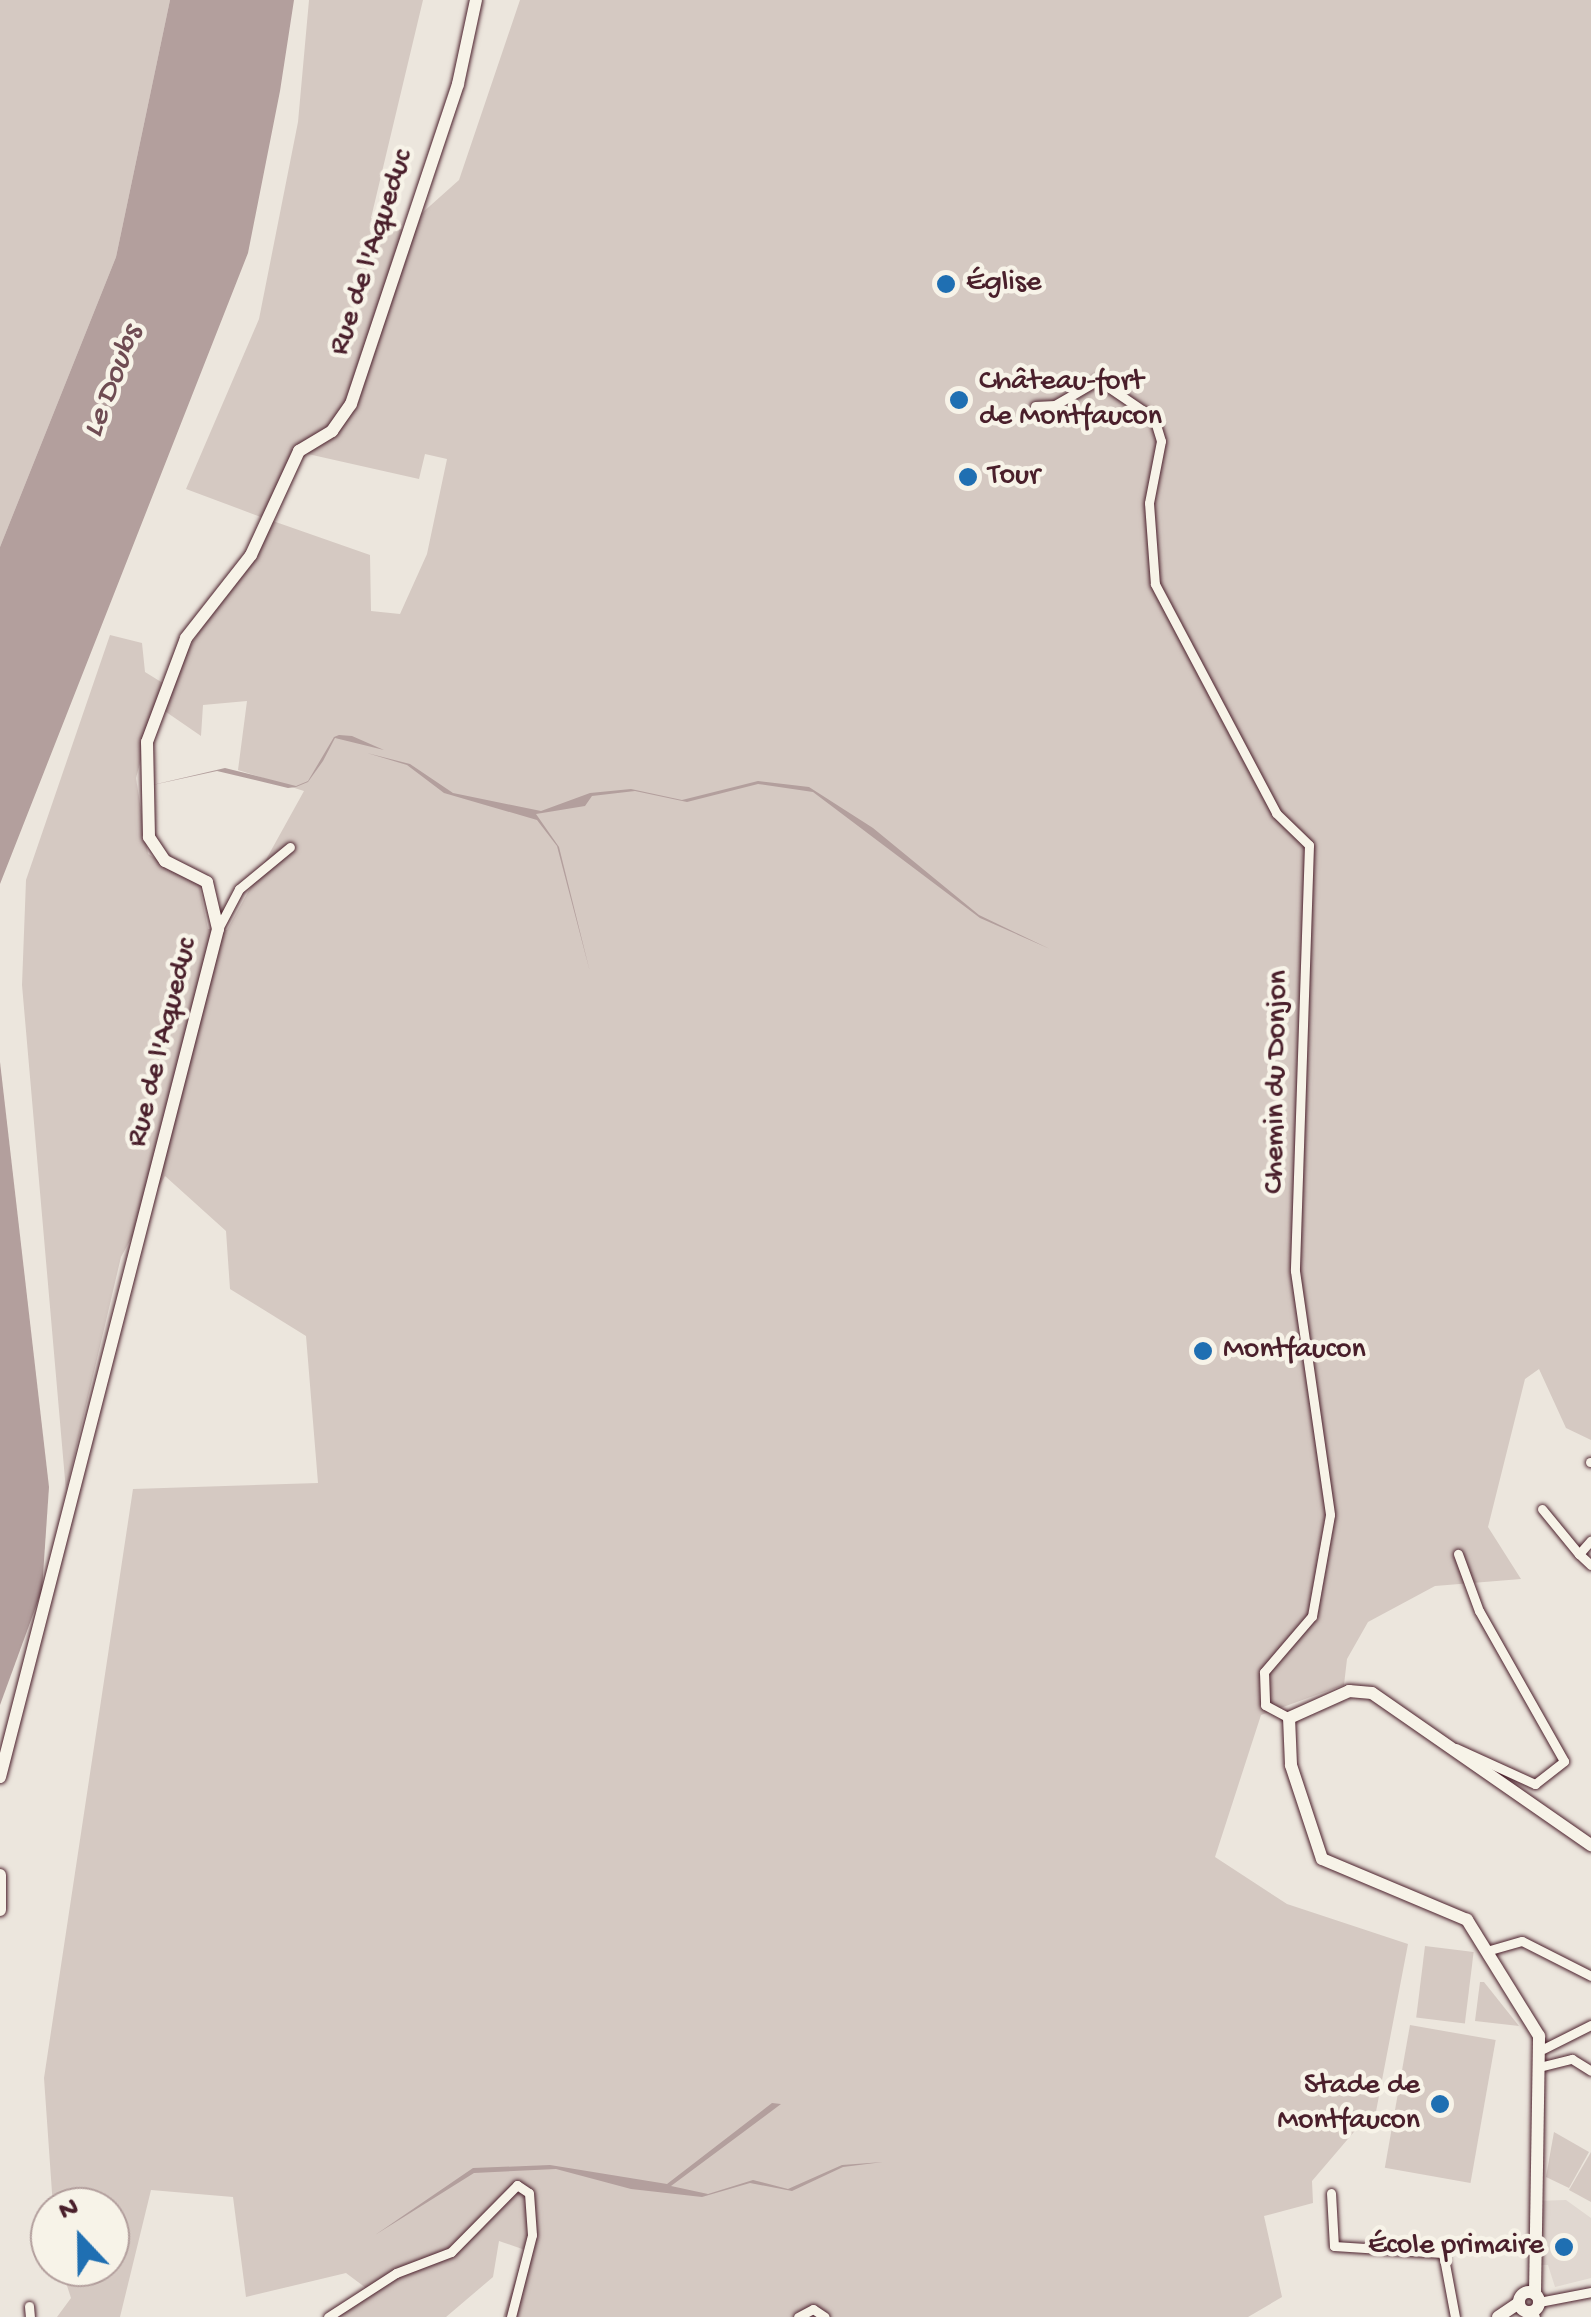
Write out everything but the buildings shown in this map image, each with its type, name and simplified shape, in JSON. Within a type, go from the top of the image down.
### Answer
[{"type":"street","name":"Rue de l'Aqueduc","points":[[0,1777],[218,929],[207,882],[165,862],[148,837],[147,742],[186,638],[251,554],[299,451],[332,431],[351,404],[458,84],[476,0]]},
{"type":"street","name":"Chemin du Donjon","points":[[1035,406],[1055,405],[1098,380],[1154,418],[1162,441],[1148,516],[1154,584],[1276,814],[1309,845],[1295,1271],[1330,1529],[1312,1616],[1264,1672],[1266,1705],[1288,1718]]},
{"type":"street","points":[[218,929],[239,888],[290,847]]},
{"type":"street","points":[[1542,1510],[1591,1565]]},
{"type":"street","points":[[1579,1554],[1591,1540]]},
{"type":"street","points":[[1456,1748],[1535,1784],[1564,1761],[1479,1611],[1458,1554]]},
{"type":"street","points":[[1530,2305],[1529,2249],[1543,2048],[1490,1950],[1466,1920],[1322,1859],[1300,1801],[1288,1718],[1349,1690],[1372,1693],[1591,1845]]},
{"type":"street","points":[[0,1875],[0,1910]]},
{"type":"street","points":[[1490,1950],[1522,1941],[1591,1976]]},
{"type":"street","points":[[1543,2048],[1591,2026]]},
{"type":"street","points":[[1543,2066],[1572,2058],[1591,2071]]},
{"type":"street","points":[[328,2317],[396,2273],[451,2252],[517,2185],[529,2193],[532,2235],[511,2317]]},
{"type":"street","points":[[1332,2193],[1334,2246],[1443,2253],[1455,2317]]},
{"type":"street","points":[[1498,2317],[1530,2305],[1591,2292]]},
{"type":"street","points":[[1512,2317],[1530,2305]]},
{"type":"street","points":[[798,2317],[813,2309],[825,2317]]},
{"type":"shaded area","points":[[0,0],[170,0],[116,257],[0,547]]},
{"type":"shaded area","points":[[309,0],[423,0],[371,218],[403,230],[459,180],[520,0],[1591,0],[1591,1440],[1566,1428],[1539,1369],[1525,1379],[1488,1527],[1521,1579],[1435,1586],[1368,1622],[1347,1659],[1344,1685],[1261,1715],[1215,1857],[1287,1904],[1408,1944],[1374,2122],[1359,2126],[1312,2181],[1313,2203],[1264,2216],[1282,2297],[1248,2317],[503,2317],[525,2250],[499,2241],[493,2277],[446,2317],[334,2317],[366,2288],[346,2273],[246,2297],[233,2197],[151,2190],[130,2276],[130,2187],[52,2187],[44,2078],[133,1489],[318,1483],[306,1336],[230,1289],[226,1231],[165,1176],[121,1257],[66,1491],[22,985],[26,880],[110,635],[142,643],[145,672],[166,685],[269,520],[186,489],[259,319],[298,122]],"holes":[[[299,452],[419,479],[425,454],[447,459],[427,554],[400,614],[371,611],[370,555],[270,520]],[[247,701],[238,770],[304,791],[227,930],[208,929],[199,884],[148,854],[136,778],[156,705],[201,736],[203,705]]]},
{"type":"shaded area","points":[[1425,1946],[1474,1952],[1465,2023],[1416,2017]]},
{"type":"shaded area","points":[[1480,1982],[1484,1982],[1519,2026],[1475,2021]]},
{"type":"shaded area","name":"Stade de Montfaucon","points":[[1410,2025],[1496,2040],[1470,2183],[1385,2168]]},
{"type":"shaded area","points":[[1554,2132],[1589,2152],[1569,2188],[1546,2177]]},
{"type":"shaded area","points":[[1591,2152],[1591,2202],[1569,2190]]},
{"type":"shaded area","name":"École primaire","points":[[1566,2200],[1591,2218],[1591,2278],[1555,2287],[1548,2265],[1536,2265],[1535,2201]]},
{"type":"shaded area","points":[[67,2287],[127,2287],[120,2317],[57,2317],[71,2298]]},
{"type":"water","name":"Le Doubs","points":[[170,0],[294,0],[280,91],[248,253],[0,884],[0,547],[116,257]]},
{"type":"water","points":[[352,736],[384,750],[335,738],[308,782],[296,787],[217,771],[148,786],[225,768],[296,786],[308,781],[334,737]]},
{"type":"water","points":[[367,753],[410,764],[453,793],[541,811],[590,793],[631,789],[682,800],[758,781],[809,787],[873,828],[979,915],[1050,949],[980,918],[813,792],[758,784],[687,802],[635,791],[592,796],[585,806],[536,814],[559,847],[590,972],[557,846],[537,820],[444,793],[407,765]]},
{"type":"water","points":[[0,1062],[49,1487],[42,1590],[0,1705]]},
{"type":"water","points":[[772,2103],[781,2104],[671,2186],[708,2194],[753,2180],[788,2189],[842,2165],[883,2162],[843,2167],[792,2191],[750,2183],[702,2197],[631,2189],[556,2169],[474,2173],[375,2235],[473,2168],[550,2165],[667,2184]]},
{"type":"place","name":"Église","points":[[946,284]]},
{"type":"place","name":"Château-fort de Montfaucon","points":[[959,400]]},
{"type":"place","name":"Tour","points":[[968,477]]},
{"type":"place","name":"Montfaucon","points":[[1203,1351]]},
{"type":"place","name":"Stade de Montfaucon","points":[[1440,2104]]},
{"type":"place","name":"École primaire","points":[[1564,2247]]}]
